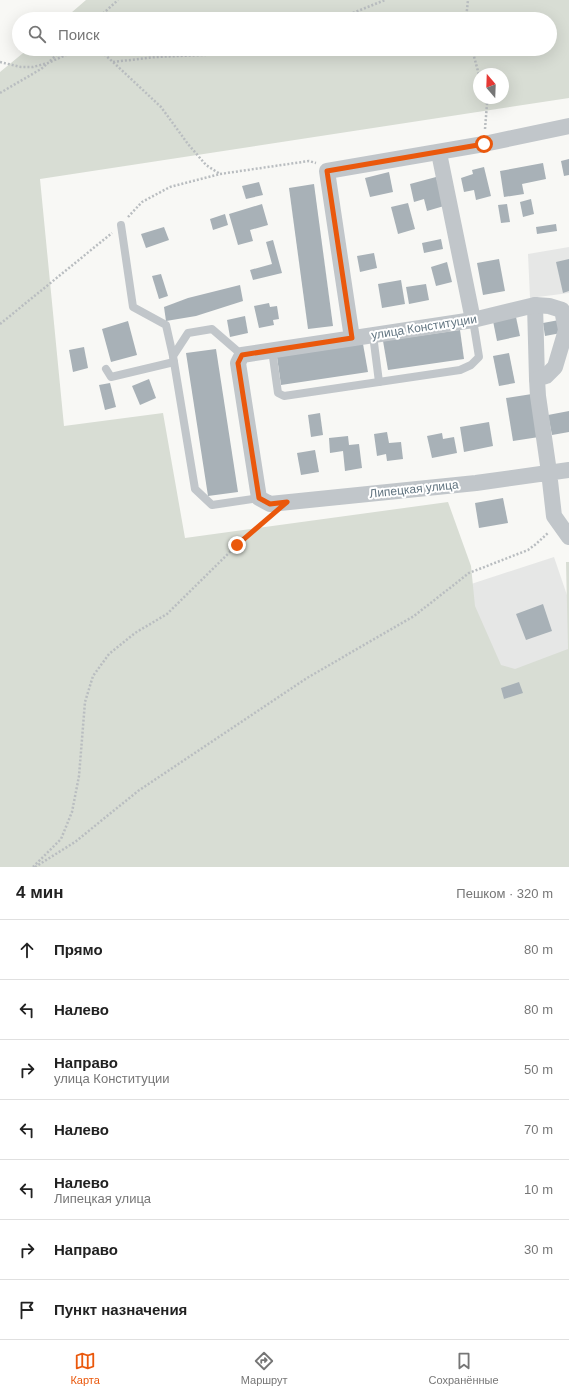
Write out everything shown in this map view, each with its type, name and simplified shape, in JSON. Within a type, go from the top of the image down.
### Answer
[{"type":"street","points":[[352,338],[327,171],[439,153],[569,126]]},
{"type":"street","points":[[439,153],[473,320]]},
{"type":"street","points":[[537,379],[546,376],[555,367],[566,330],[562,310],[550,306],[535,305],[537,379],[538,396],[554,516],[569,537]]},
{"type":"street","name":"улица Конституции","points":[[242,355],[473,320],[535,305]]},
{"type":"street","points":[[242,355],[238,363],[259,498]]},
{"type":"street","name":"Липецкая улица","points":[[259,498],[270,504],[476,483],[569,470]]},
{"type":"lane","points":[[121,225],[133,307],[166,326],[174,359],[195,489],[212,505],[259,498]]},
{"type":"lane","points":[[272,350],[278,393],[284,396],[460,370],[471,365],[479,357],[473,320]]},
{"type":"lane","points":[[106,369],[111,377],[174,359],[188,333],[212,329],[242,355]]},
{"type":"lane","points":[[373,335],[379,382]]},
{"type":"path","points":[[105,12],[118,0]]},
{"type":"path","points":[[355,12],[385,0]]},
{"type":"path","points":[[467,12],[468,0]]},
{"type":"path","points":[[0,93],[41,69],[56,56]]},
{"type":"path","points":[[0,62],[21,67],[33,67],[48,63],[64,56]]},
{"type":"path","points":[[106,56],[161,107],[188,144],[206,165],[220,174]]},
{"type":"path","points":[[113,62],[179,56]]},
{"type":"path","points":[[474,56],[477,68]]},
{"type":"path","points":[[484,144],[487,104]]},
{"type":"path","points":[[0,323],[121,225],[142,202],[170,187],[220,174],[309,161],[318,163],[327,171]]},
{"type":"path","points":[[34,867],[61,839],[72,812],[79,776],[85,702],[93,676],[109,654],[135,634],[167,614],[237,545],[287,502]]},
{"type":"path","points":[[34,867],[75,842],[138,791],[307,678],[414,616],[469,573],[528,550],[549,532],[554,516]]},
{"type":"shaded area","points":[[86,0],[569,0],[569,98],[40,179],[64,426],[163,413],[185,538],[448,502],[471,566],[475,606],[501,665],[515,669],[568,649],[566,562],[569,562],[569,867],[0,867],[0,72],[19,56],[557,56],[557,12],[72,12]]},
{"type":"shaded area","points":[[569,247],[569,293],[530,298],[528,254]]},
{"type":"shaded area","points":[[554,557],[569,601],[569,681],[495,707],[456,589]]},
{"type":"building","points":[[569,159],[569,175],[564,176],[561,161]]},
{"type":"building","points":[[543,163],[546,179],[522,184],[524,194],[504,197],[500,171]]},
{"type":"building","points":[[484,167],[491,196],[476,200],[474,190],[464,192],[461,178],[473,174],[472,170]]},
{"type":"building","points":[[389,172],[393,192],[370,197],[365,178]]},
{"type":"building","points":[[436,177],[444,206],[427,211],[424,199],[414,202],[410,184]]},
{"type":"building","points":[[259,182],[263,195],[246,199],[242,186]]},
{"type":"building","points":[[314,184],[333,326],[308,329],[289,188]]},
{"type":"building","points":[[531,199],[534,214],[523,217],[520,202]]},
{"type":"building","points":[[408,203],[415,229],[398,234],[391,207]]},
{"type":"building","points":[[262,204],[268,225],[250,230],[253,241],[238,245],[229,214]]},
{"type":"building","points":[[507,204],[510,222],[501,223],[498,205]]},
{"type":"building","points":[[225,214],[228,225],[213,230],[210,219]]},
{"type":"building","points":[[556,224],[557,231],[537,234],[536,227]]},
{"type":"building","points":[[164,227],[169,240],[146,248],[141,234]]},
{"type":"building","points":[[441,239],[443,249],[424,253],[422,243]]},
{"type":"building","points":[[273,240],[282,273],[253,280],[250,270],[272,264],[266,242]]},
{"type":"building","points":[[374,253],[377,268],[360,272],[357,256]]},
{"type":"building","points":[[499,259],[505,291],[483,295],[477,263]]},
{"type":"building","points":[[569,259],[569,291],[563,293],[556,262]]},
{"type":"building","points":[[447,262],[452,282],[436,286],[431,267]]},
{"type":"building","points":[[161,274],[168,296],[159,299],[152,276]]},
{"type":"building","points":[[401,280],[405,304],[382,308],[378,284]]},
{"type":"building","points":[[426,284],[429,300],[409,304],[406,287]]},
{"type":"building","points":[[240,285],[243,301],[196,316],[166,321],[164,307],[188,298]]},
{"type":"building","points":[[269,303],[270,307],[277,306],[279,319],[273,320],[274,325],[259,328],[254,306]]},
{"type":"building","points":[[245,316],[248,333],[230,337],[227,320]]},
{"type":"building","points":[[516,317],[520,336],[497,341],[493,321]]},
{"type":"building","points":[[559,320],[561,333],[545,336],[543,323]]},
{"type":"building","points":[[128,321],[137,355],[111,362],[102,329]]},
{"type":"building","points":[[460,330],[464,359],[388,370],[383,341]]},
{"type":"building","points":[[363,344],[368,372],[281,385],[277,357]]},
{"type":"building","points":[[84,347],[88,368],[73,372],[69,350]]},
{"type":"building","points":[[216,349],[238,492],[208,496],[186,353]]},
{"type":"building","points":[[509,353],[515,383],[499,386],[493,356]]},
{"type":"building","points":[[149,379],[156,398],[140,405],[132,386]]},
{"type":"building","points":[[110,383],[116,407],[105,410],[99,385]]},
{"type":"building","points":[[532,394],[539,437],[513,441],[506,398]]},
{"type":"building","points":[[569,411],[569,432],[552,435],[548,415]]},
{"type":"building","points":[[320,413],[323,435],[311,437],[308,415]]},
{"type":"building","points":[[489,422],[493,446],[464,452],[460,427]]},
{"type":"building","points":[[387,432],[389,443],[401,442],[403,459],[387,461],[386,454],[377,456],[374,434]]},
{"type":"building","points":[[442,433],[443,439],[454,437],[457,453],[432,458],[427,436]]},
{"type":"building","points":[[348,436],[349,445],[359,444],[362,468],[345,471],[343,451],[330,453],[329,438]]},
{"type":"building","points":[[315,450],[319,472],[301,475],[297,453]]},
{"type":"building","points":[[503,498],[508,523],[479,528],[475,503]]},
{"type":"building","points":[[543,604],[552,631],[526,640],[516,614]]},
{"type":"building","points":[[519,682],[523,693],[504,699],[501,688]]},
{"type":"route","points":[[237,545],[287,502],[270,504],[259,498],[238,363],[242,355],[352,338],[327,171],[439,153],[484,144]]}]
